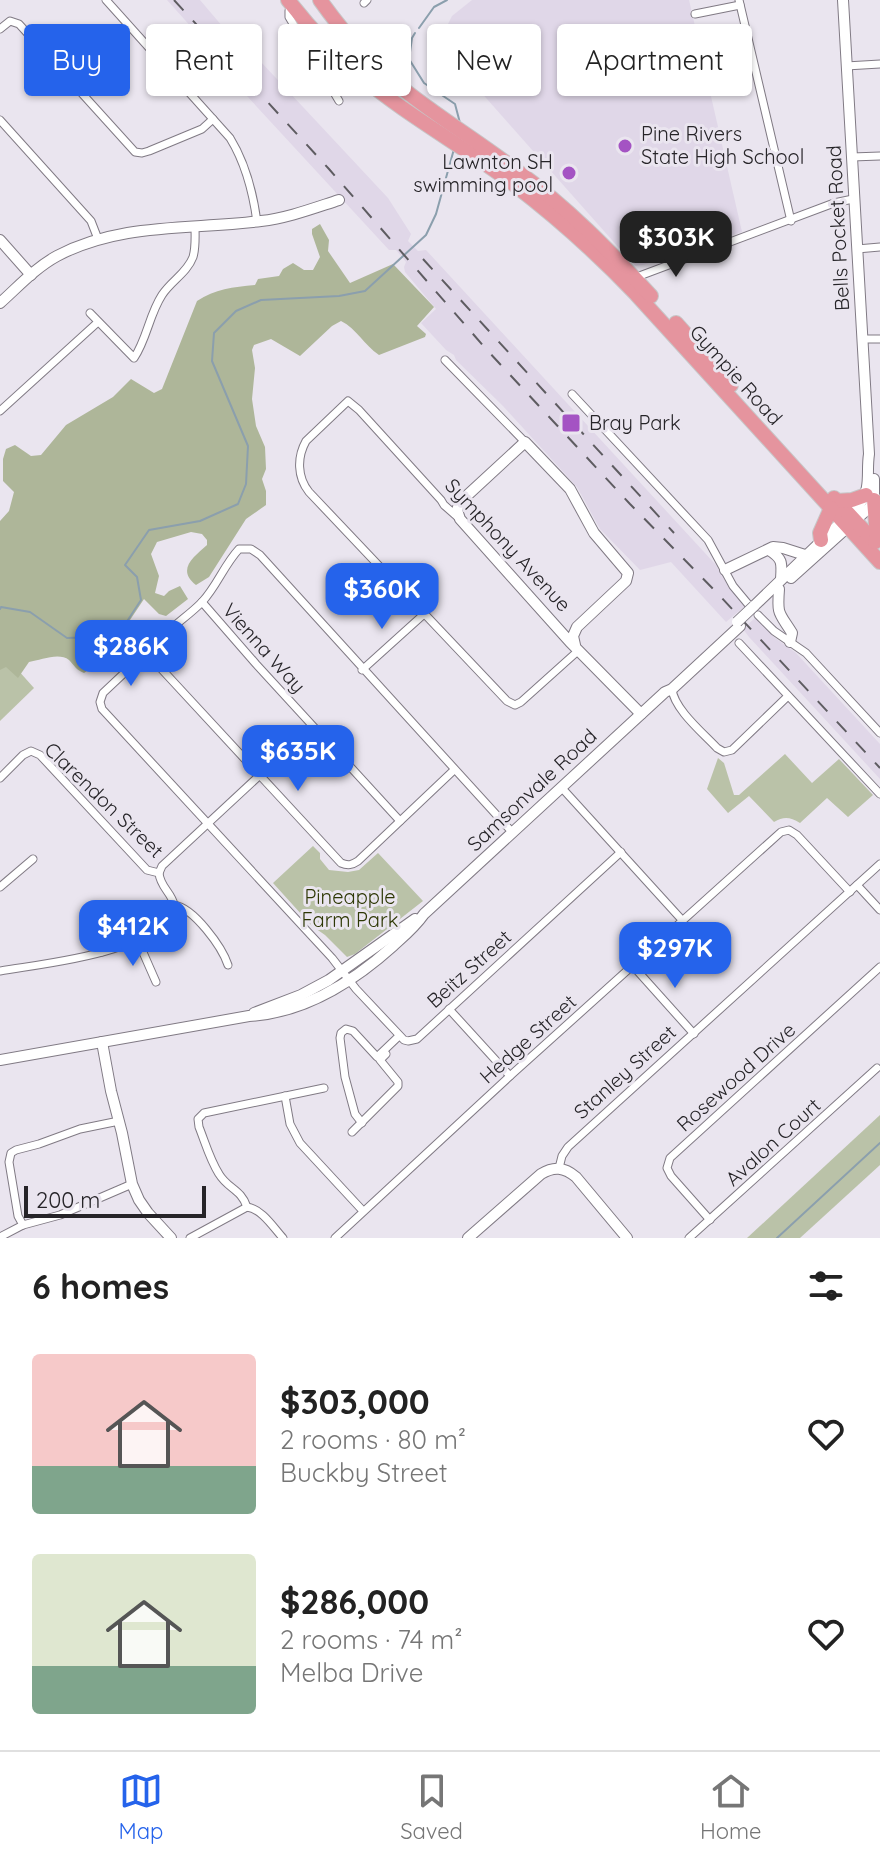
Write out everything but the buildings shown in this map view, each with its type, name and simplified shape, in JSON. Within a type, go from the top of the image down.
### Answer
[{"type":"highway","name":"Gympie Road","points":[[320,0],[339,24]]},
{"type":"highway","name":"Gympie Road","points":[[289,2],[307,24]]},
{"type":"highway","name":"Gympie Road","points":[[387,96],[484,155],[520,173],[601,243],[630,281],[849,521],[880,562]]},
{"type":"highway","name":"Gympie Road","points":[[410,96],[449,131]]},
{"type":"highway","points":[[821,540],[820,533],[834,504],[870,498],[877,545]]},
{"type":"highway","name":"Gympie Road","points":[[849,521],[877,545]]},
{"type":"main road","name":"Bells Pocket Road","points":[[843,0],[869,454],[872,462],[870,498]]},
{"type":"main road","points":[[0,303],[53,258],[98,239],[148,229],[276,219],[339,200]]},
{"type":"main road","points":[[0,240],[31,275]]},
{"type":"main road","points":[[460,519],[457,510],[460,502],[525,442],[570,489],[594,533],[628,573],[626,581],[577,627],[573,636],[577,647]]},
{"type":"main road","points":[[849,521],[870,498]]},
{"type":"main road","name":"Symphony Avenue","points":[[460,519],[641,714]]},
{"type":"main road","name":"Samsonvale Road","points":[[780,584],[821,540],[849,521]]},
{"type":"main road","name":"Samsonvale Road","points":[[0,1060],[266,1015],[324,995],[412,920],[424,914],[665,693],[668,684],[849,521]]},
{"type":"main road","points":[[725,570],[773,547],[805,555]]},
{"type":"main road","points":[[769,550],[779,557],[782,565],[777,609],[792,633],[790,642]]},
{"type":"main road","points":[[560,628],[567,630],[577,627]]},
{"type":"main road","points":[[102,1042],[132,1184],[148,1213],[171,1238]]},
{"type":"main road","points":[[559,1168],[576,1177],[627,1238]]},
{"type":"main road","name":"Stanley Street","points":[[468,1238],[534,1179],[548,1169],[559,1168]]},
{"type":"street","points":[[106,0],[230,138],[243,160],[257,222]]},
{"type":"street","name":"Gympie Road","points":[[289,2],[289,17],[293,24]]},
{"type":"street","points":[[695,14],[740,2],[791,221]]},
{"type":"street","points":[[0,29],[12,18],[22,27],[135,152],[149,151],[202,129],[213,119]]},
{"type":"street","points":[[846,66],[880,64]]},
{"type":"street","name":"Gympie Road","points":[[336,96],[339,101]]},
{"type":"street","points":[[0,120],[91,221],[98,239]]},
{"type":"street","points":[[852,157],[880,156]]},
{"type":"street","points":[[630,281],[842,200],[853,199]]},
{"type":"street","points":[[90,313],[134,358],[162,294],[190,264],[194,253],[195,226]]},
{"type":"street","points":[[857,249],[880,247]]},
{"type":"street","points":[[0,411],[98,322]]},
{"type":"street","points":[[862,339],[880,339]]},
{"type":"street","points":[[445,360],[525,442]]},
{"type":"street","points":[[572,394],[708,540],[733,586],[774,631],[812,659],[880,733]]},
{"type":"street","name":"Symphony Avenue","points":[[423,615],[303,484],[300,475],[302,448],[348,401],[460,519]]},
{"type":"street","points":[[441,500],[451,504],[460,502]]},
{"type":"street","points":[[149,658],[155,644],[202,602],[239,549],[251,549],[260,555],[512,832]]},
{"type":"street","name":"Vienna Way","points":[[202,602],[400,821]]},
{"type":"street","points":[[362,670],[423,615],[507,701],[515,705],[577,647]]},
{"type":"street","points":[[739,643],[880,794]]},
{"type":"street","points":[[352,1132],[398,1086],[396,1078],[380,1060],[400,1037],[102,709],[100,702],[103,693],[137,661],[149,658],[345,865],[358,861],[454,770]]},
{"type":"street","points":[[665,693],[724,752],[732,750],[788,696]]},
{"type":"street","points":[[665,693],[668,700],[677,704]]},
{"type":"street","name":"Clarendon Street","points":[[0,778],[23,755],[31,751],[40,755],[147,870],[159,873],[174,905]]},
{"type":"street","points":[[159,873],[162,866],[260,775]]},
{"type":"street","points":[[561,787],[682,920]]},
{"type":"street","name":"Hedge Street","points":[[335,1238],[781,832],[789,830],[797,835],[850,892]]},
{"type":"street","name":"Beitz Street","points":[[362,1123],[355,1114],[345,1077],[341,1033],[346,1029],[353,1031],[377,1057],[400,1037],[408,1041],[417,1039],[621,852]]},
{"type":"street","points":[[0,887],[33,859]]},
{"type":"street","name":"Stanley Street","points":[[559,1168],[568,1147],[880,864]]},
{"type":"street","points":[[857,885],[880,910]]},
{"type":"street","points":[[0,971],[102,952],[138,941],[171,913],[174,905],[182,906],[191,914],[220,946],[228,965]]},
{"type":"street","points":[[91,914],[102,952]]},
{"type":"street","points":[[138,941],[156,982]]},
{"type":"street","points":[[633,966],[694,1034]]},
{"type":"street","name":"Rosewood Drive","points":[[710,1220],[671,1176],[667,1168],[670,1158],[880,967]]},
{"type":"street","points":[[449,1009],[510,1076]]},
{"type":"street","name":"Avalon Court","points":[[689,1238],[877,1068]]},
{"type":"street","points":[[247,1207],[239,1192],[218,1174],[198,1119],[204,1113],[324,1088]]},
{"type":"street","points":[[285,1096],[290,1124],[300,1143],[363,1211]]},
{"type":"street","points":[[23,1225],[18,1216],[9,1162],[11,1153],[80,1129],[119,1121]]},
{"type":"street","points":[[0,1237],[23,1225],[60,1215],[132,1184]]},
{"type":"street","points":[[190,1238],[247,1207],[258,1211],[283,1238]]},
{"type":"shaded area","points":[[167,0],[200,0],[220,24],[189,24]]},
{"type":"shaded area","name":"Pine Rivers State High School","points":[[472,0],[689,0],[694,24],[557,24],[557,96],[711,96],[742,232],[635,266],[484,96],[541,96],[541,24],[448,24],[452,16]]},
{"type":"shaded area","points":[[262,63],[278,80],[278,96],[293,96],[388,198],[411,234],[408,241],[418,251],[426,250],[716,565],[729,588],[745,606],[726,622],[671,562],[640,570],[600,529],[577,487],[421,323],[436,309],[405,272],[406,262],[396,250],[389,250],[247,96],[262,96]]},
{"type":"shaded area","points":[[756,617],[775,638],[796,653],[880,744],[880,779],[749,637],[743,629]]},
{"type":"green space","points":[[320,224],[329,240],[328,251],[350,283],[393,264],[434,307],[417,326],[426,334],[425,337],[379,355],[341,321],[300,356],[271,339],[254,345],[252,399],[256,426],[265,447],[266,469],[262,479],[266,505],[246,519],[209,577],[196,585],[187,574],[187,568],[207,545],[202,534],[191,532],[157,542],[151,554],[159,576],[155,593],[164,596],[180,586],[188,599],[166,616],[159,614],[144,599],[124,629],[99,649],[93,667],[84,673],[69,660],[60,657],[29,662],[18,678],[6,667],[0,670],[0,521],[9,511],[14,492],[3,481],[6,449],[15,445],[31,456],[41,455],[66,425],[113,397],[131,379],[154,393],[162,389],[197,301],[217,291],[255,285],[258,279],[279,276],[283,269],[293,263],[304,270],[313,270],[320,257],[312,229]]},
{"type":"green space","points":[[0,650],[34,688],[0,721]]},
{"type":"green space","points":[[785,754],[812,783],[839,759],[873,795],[848,817],[827,798],[800,823],[787,818],[774,822],[749,796],[728,813],[707,789],[718,758],[724,763],[734,795],[739,795]]},
{"type":"green space","name":"Pineapple Farm Park","points":[[313,846],[329,870],[359,870],[378,853],[423,901],[347,957],[312,926],[273,883]]},
{"type":"green space","points":[[880,1115],[880,1165],[800,1238],[747,1238]]},
{"type":"water","points":[[148,621],[160,625],[112,670],[100,663],[99,655],[133,623]]},
{"type":"waterway","points":[[419,28],[434,7],[447,0]]},
{"type":"waterway","points":[[415,33],[409,59],[424,83],[455,104],[460,123]]},
{"type":"waterway","points":[[0,609],[30,612],[67,638],[95,637],[124,626],[141,600],[137,577],[125,565],[149,530],[200,521],[238,504],[246,484],[248,446],[212,361],[214,333],[236,311],[261,300],[339,296],[365,291],[426,235],[436,214],[454,149]]},
{"type":"waterway","points":[[777,1238],[880,1143]]},
{"type":"railway","points":[[174,0],[329,169],[487,350],[880,768]]},
{"type":"railway","points":[[423,259],[674,533]]},
{"type":"place","name":"Pine Rivers State High School","points":[[625,146]]},
{"type":"place","name":"Lawnton SH swimming pool","points":[[569,173]]},
{"type":"place","name":"Bray Park","points":[[571,423]]}]
